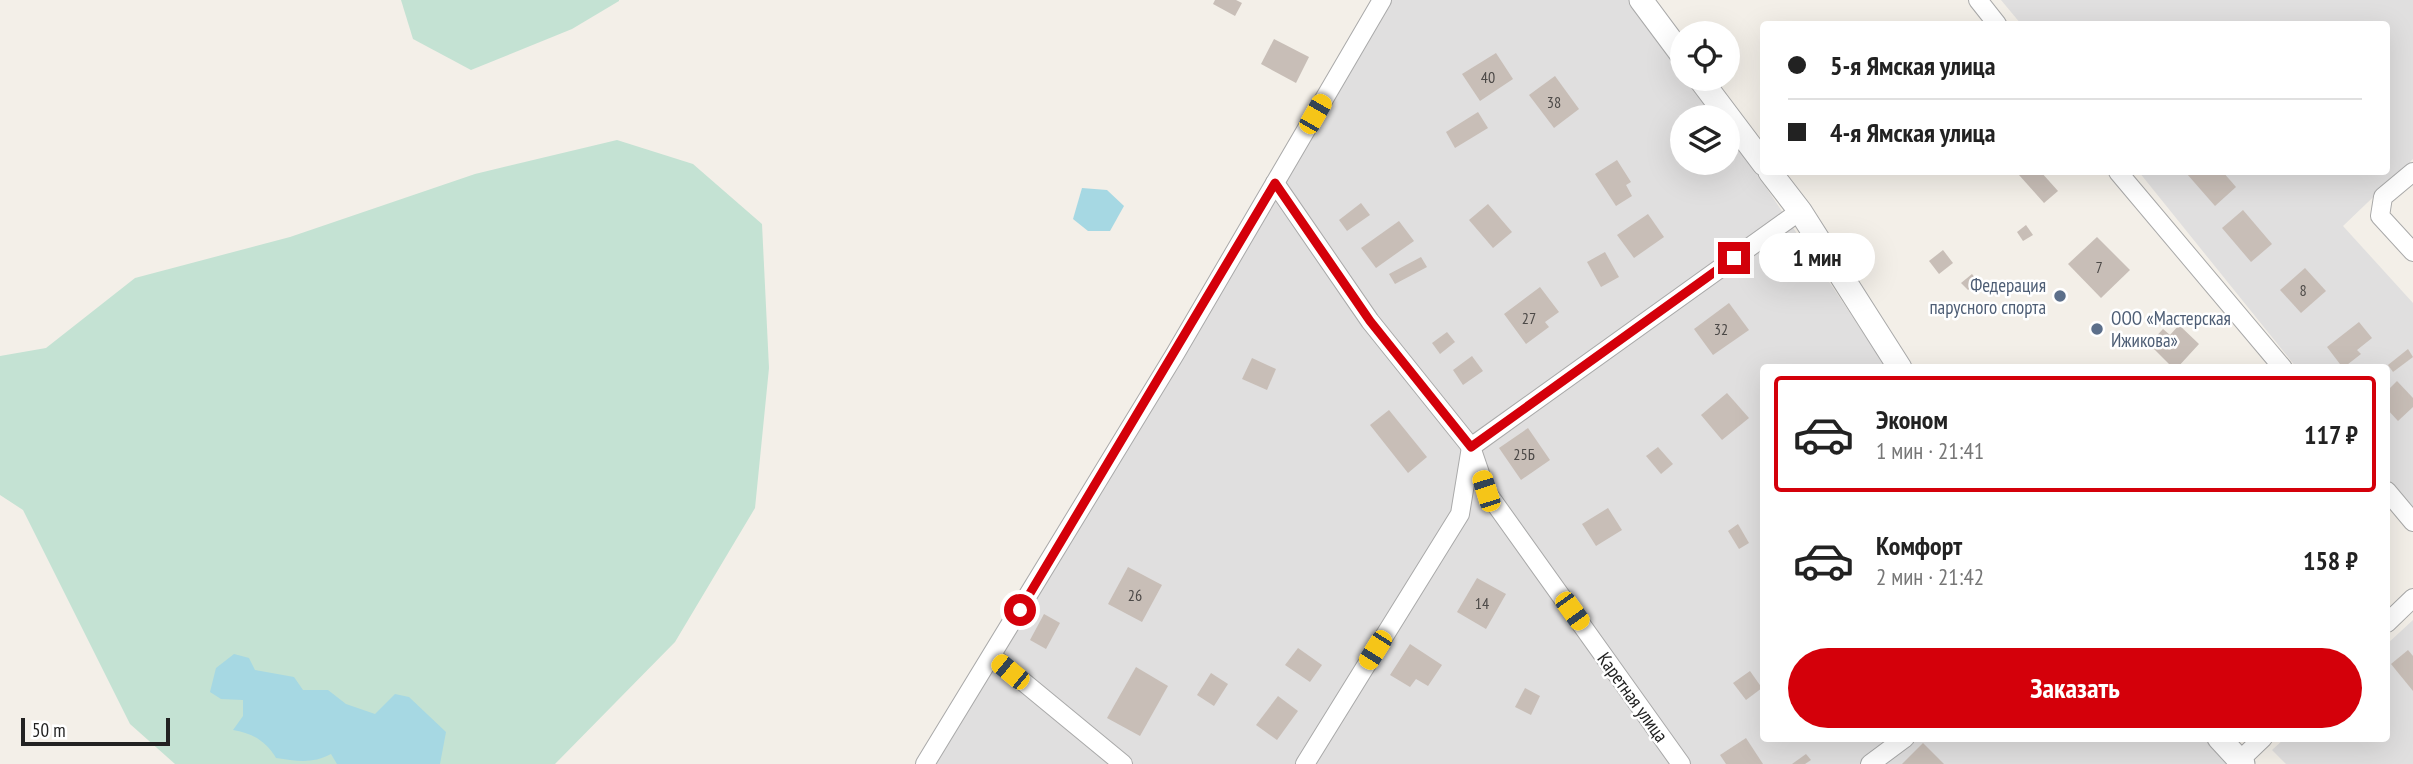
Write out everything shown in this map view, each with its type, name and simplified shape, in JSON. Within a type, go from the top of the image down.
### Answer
[{"type":"street","points":[[925,764],[1275,183],[1382,0]]},
{"type":"street","points":[[1641,0],[1670,39]]},
{"type":"street","points":[[1978,0],[1995,21]]},
{"type":"street","points":[[1709,91],[1760,159]]},
{"type":"street","points":[[2413,172],[2383,197],[2380,216],[2413,252]]},
{"type":"street","points":[[1772,175],[1800,211],[1897,364]]},
{"type":"street","points":[[2121,175],[2280,364]]},
{"type":"street","name":"Каретная улица","points":[[1275,183],[1370,321],[1471,447],[1486,491],[1681,764]]},
{"type":"street","points":[[1305,764],[1460,514],[1471,447],[1800,211]]},
{"type":"street","points":[[2390,495],[2413,522]]},
{"type":"street","points":[[2390,619],[2413,598]]},
{"type":"street","points":[[992,656],[1123,764]]},
{"type":"street","points":[[1870,764],[1900,742]]},
{"type":"street","points":[[2223,742],[2241,762],[2259,742]]},
{"type":"shaded area","points":[[1385,0],[1637,0],[1670,44],[1670,91],[1702,91],[1712,105],[1670,105],[1670,175],[1740,175],[1740,148],[1884,364],[1760,364],[1760,742],[2216,742],[2236,764],[933,764],[979,694]]},
{"type":"shaded area","points":[[2001,0],[2413,0],[2413,159],[2343,226],[2413,303],[2413,513],[2390,485],[2390,364],[2294,364],[2141,175],[2390,175],[2390,21],[2018,21]]},
{"type":"shaded area","points":[[2413,620],[2413,764],[2286,764],[2272,750],[2281,742],[2390,742],[2390,641]]},
{"type":"green space","points":[[401,0],[619,1],[572,29],[471,70],[413,39]]},
{"type":"green space","points":[[617,140],[693,164],[762,224],[769,368],[755,508],[675,642],[555,764],[175,764],[130,724],[23,510],[0,495],[0,356],[46,348],[135,278],[290,237],[475,174]]},
{"type":"water","points":[[1082,188],[1107,190],[1124,206],[1110,231],[1088,231],[1073,219]]},
{"type":"water","points":[[234,654],[249,658],[255,670],[294,677],[303,690],[328,690],[346,704],[375,714],[395,694],[409,697],[446,732],[440,764],[337,764],[331,754],[298,761],[276,758],[258,739],[233,730],[243,716],[243,700],[221,699],[210,692],[216,668]]},
{"type":"building","points":[[1215,0],[1236,0],[1242,3],[1235,16],[1213,4]]},
{"type":"building","points":[[1274,39],[1309,57],[1296,83],[1261,64]]},
{"type":"building","points":[[1496,53],[1513,79],[1480,101],[1462,74]]},
{"type":"building","points":[[1555,76],[1579,109],[1554,128],[1529,95]]},
{"type":"building","points":[[1478,112],[1488,128],[1455,148],[1446,132]]},
{"type":"building","points":[[1617,160],[1631,182],[1626,185],[1632,196],[1616,206],[1595,174]]},
{"type":"building","points":[[2019,175],[2044,175],[2058,191],[2044,203]]},
{"type":"building","points":[[2188,175],[2226,175],[2236,187],[2215,206]]},
{"type":"building","points":[[1361,203],[1370,215],[1347,231],[1339,220]]},
{"type":"building","points":[[1488,204],[1512,232],[1493,248],[1469,220]]},
{"type":"building","points":[[2243,210],[2272,244],[2251,262],[2222,228]]},
{"type":"building","points":[[1648,214],[1664,237],[1634,258],[1617,235]]},
{"type":"building","points":[[1399,221],[1414,241],[1376,268],[1361,248]]},
{"type":"building","points":[[2026,225],[2033,235],[2023,241],[2017,232]]},
{"type":"building","points":[[2097,237],[2130,270],[2101,298],[2068,264]]},
{"type":"building","points":[[1943,250],[1953,263],[1939,274],[1929,261]]},
{"type":"building","points":[[1605,252],[1619,277],[1601,287],[1587,262]]},
{"type":"building","points":[[1421,257],[1427,267],[1395,284],[1389,274]]},
{"type":"building","points":[[2305,268],[2326,291],[2301,313],[2280,290]]},
{"type":"building","points":[[1972,274],[1978,282],[1968,290],[1961,283]]},
{"type":"building","points":[[1540,287],[1559,312],[1545,322],[1549,327],[1526,344],[1504,314]]},
{"type":"building","points":[[1729,303],[1749,330],[1713,355],[1694,329]]},
{"type":"building","points":[[2359,322],[2372,338],[2357,350],[2361,354],[2348,364],[2340,364],[2327,347]]},
{"type":"building","points":[[2179,325],[2199,344],[2181,364],[2169,364],[2149,344],[2163,329],[2170,335]]},
{"type":"building","points":[[1447,332],[1455,342],[1440,354],[1432,343]]},
{"type":"building","points":[[2408,349],[2413,357],[2393,372],[2389,364]]},
{"type":"building","points":[[1472,356],[1483,371],[1463,385],[1453,370]]},
{"type":"building","points":[[1252,358],[1276,369],[1267,390],[1242,379]]},
{"type":"building","points":[[2397,381],[2413,398],[2413,407],[2398,421],[2390,412],[2390,388]]},
{"type":"building","points":[[1727,393],[1749,418],[1722,440],[1701,415]]},
{"type":"building","points":[[1389,410],[1427,457],[1408,473],[1370,425]]},
{"type":"building","points":[[1528,428],[1550,460],[1521,480],[1499,448]]},
{"type":"building","points":[[1658,447],[1673,464],[1661,474],[1646,456]]},
{"type":"building","points":[[1608,508],[1622,530],[1596,546],[1582,524]]},
{"type":"building","points":[[1738,524],[1749,543],[1739,549],[1728,531]]},
{"type":"building","points":[[1128,567],[1162,585],[1142,622],[1108,604]]},
{"type":"building","points":[[1477,578],[1506,594],[1486,629],[1457,612]]},
{"type":"building","points":[[1044,614],[1060,623],[1046,649],[1030,640]]},
{"type":"building","points":[[1410,644],[1442,665],[1428,686],[1416,679],[1410,687],[1390,675]]},
{"type":"building","points":[[1298,648],[1322,665],[1310,682],[1285,665]]},
{"type":"building","points":[[2408,650],[2413,656],[2413,691],[2391,664]]},
{"type":"building","points":[[1136,667],[1168,686],[1140,736],[1107,718]]},
{"type":"building","points":[[1750,671],[1760,690],[1746,700],[1733,683]]},
{"type":"building","points":[[1211,673],[1228,684],[1214,706],[1197,695]]},
{"type":"building","points":[[1525,688],[1540,696],[1531,715],[1515,707]]},
{"type":"building","points":[[1278,696],[1298,711],[1277,740],[1256,725]]},
{"type":"building","points":[[1746,738],[1763,764],[1726,764],[1720,755]]},
{"type":"building","points":[[1923,743],[1944,764],[1902,764]]},
{"type":"building","points":[[1806,754],[1811,760],[1805,764],[1792,764]]},
{"type":"place","name":"Федерация парусного спорта","points":[[2060,296]]},
{"type":"place","name":"ООО «Мастерская Ижикова»","points":[[2097,329]]},
{"type":"route","points":[[1020,610],[1275,183],[1370,321],[1471,447],[1734,258]]}]
